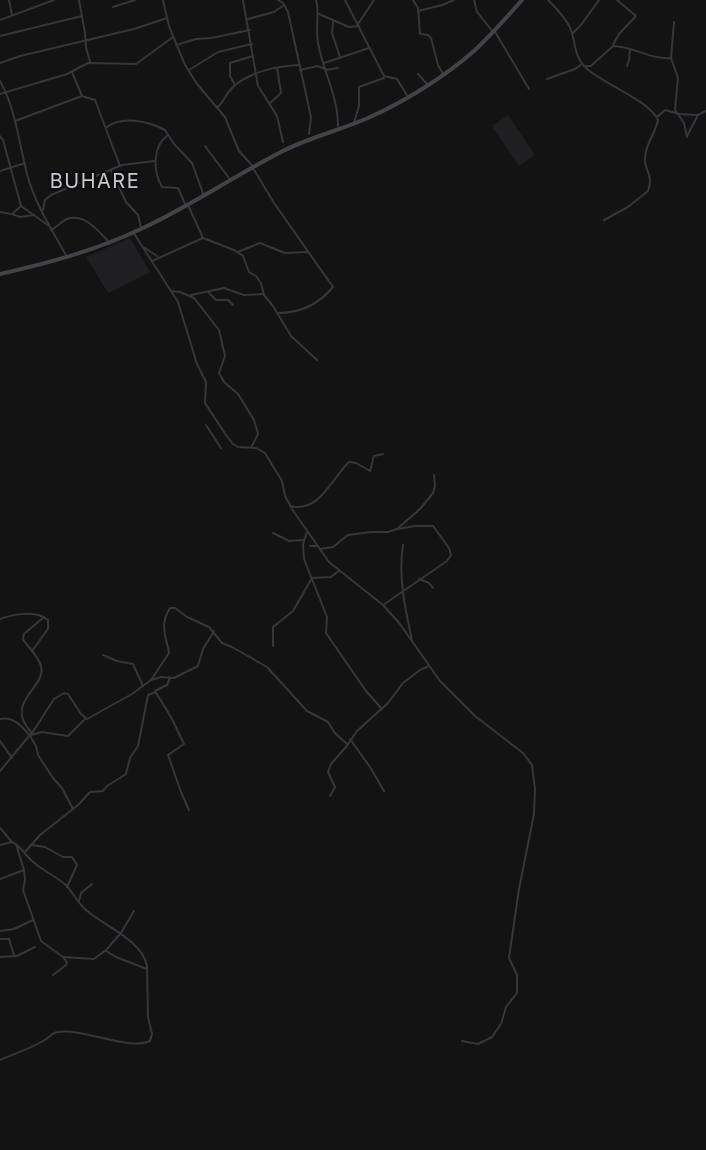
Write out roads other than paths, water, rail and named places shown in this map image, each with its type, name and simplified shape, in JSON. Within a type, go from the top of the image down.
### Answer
[{"type":"main road","points":[[0,274],[67,257],[142,229],[187,206],[252,167],[311,138],[366,119],[408,97],[475,50],[522,0]]},
{"type":"street","points":[[9,0],[13,16]]},
{"type":"street","points":[[0,20],[54,0]]},
{"type":"street","points":[[79,0],[90,63]]},
{"type":"street","points":[[113,7],[135,0]]},
{"type":"street","points":[[163,0],[173,37],[188,70],[225,117],[236,145],[332,289],[311,306],[294,312],[278,313]]},
{"type":"street","points":[[243,0],[258,86],[277,117],[283,142]]},
{"type":"street","points":[[278,0],[288,12],[311,117],[309,134]]},
{"type":"street","points":[[316,0],[317,39],[336,102],[338,126]]},
{"type":"street","points":[[345,0],[385,77]]},
{"type":"street","points":[[318,14],[349,27],[358,25],[374,0]]},
{"type":"street","points":[[412,0],[418,10],[420,34],[431,38],[442,74]]},
{"type":"street","points":[[418,10],[454,0]]},
{"type":"street","points":[[474,0],[477,12],[493,31],[529,89]]},
{"type":"street","points":[[548,0],[569,26],[574,48],[583,65],[601,80],[639,102],[657,117]]},
{"type":"street","points":[[572,34],[599,0]]},
{"type":"street","points":[[548,79],[583,65],[593,65],[612,46],[619,34],[636,16],[617,0]]},
{"type":"street","points":[[248,19],[274,12],[284,5]]},
{"type":"street","points":[[0,29],[1,35],[82,16]]},
{"type":"street","points":[[0,63],[167,18]]},
{"type":"street","points":[[333,21],[332,33],[340,57]]},
{"type":"street","points":[[674,22],[671,58],[678,78],[677,113],[684,123],[687,136],[698,115]]},
{"type":"street","points":[[176,45],[196,39],[250,30]]},
{"type":"street","points":[[0,94],[90,63],[136,64],[173,37]]},
{"type":"street","points":[[188,70],[218,52],[252,44]]},
{"type":"street","points":[[612,46],[622,46],[645,54],[671,58]]},
{"type":"street","points":[[300,70],[369,48]]},
{"type":"street","points":[[627,66],[630,49]]},
{"type":"street","points":[[235,85],[230,76],[230,63],[253,56]]},
{"type":"street","points":[[218,107],[235,85],[256,74],[299,65]]},
{"type":"street","points":[[316,66],[326,70],[338,68]]},
{"type":"street","points":[[270,103],[281,93],[277,68]]},
{"type":"street","points":[[72,71],[82,96]]},
{"type":"street","points":[[418,74],[427,84]]},
{"type":"street","points":[[354,123],[359,106],[359,87],[385,77],[397,79],[408,97]]},
{"type":"street","points":[[0,81],[15,121],[28,178],[42,213],[67,257]]},
{"type":"street","points":[[15,121],[82,96],[95,100],[120,166]]},
{"type":"street","points":[[604,220],[628,207],[648,190],[651,177],[645,163],[646,149],[656,128],[657,117],[665,110],[698,115],[706,111]]},
{"type":"street","points":[[106,128],[116,121],[125,120],[165,130],[192,163],[204,196]]},
{"type":"street","points":[[168,135],[161,142],[156,161],[160,185],[178,188],[203,238],[238,252],[245,260],[249,272],[261,283],[264,294],[295,342],[317,360]]},
{"type":"street","points":[[0,136],[21,206],[49,226]]},
{"type":"street","points":[[205,146],[228,177]]},
{"type":"street","points":[[42,213],[43,204],[49,196],[120,166],[156,161]]},
{"type":"street","points":[[0,171],[26,163]]},
{"type":"street","points":[[111,170],[127,203],[138,215],[142,229]]},
{"type":"street","points":[[12,214],[21,206]]},
{"type":"street","points":[[0,212],[20,217],[34,215]]},
{"type":"street","points":[[51,230],[68,219],[81,219],[94,227],[109,242]]},
{"type":"street","points":[[134,232],[178,302],[197,364],[206,382],[204,397],[207,407],[233,444],[238,447],[252,447],[265,453],[276,470],[290,506],[329,562],[383,604],[440,681],[470,711],[523,753],[531,765],[534,780],[534,814],[519,889],[509,958],[517,975],[517,993],[506,1007],[501,1024],[492,1037],[478,1044],[462,1041]]},
{"type":"street","points":[[152,261],[203,238]]},
{"type":"street","points":[[238,252],[260,243],[285,253],[308,252]]},
{"type":"street","points":[[142,247],[158,256]]},
{"type":"street","points":[[190,296],[224,288],[244,295],[264,294]]},
{"type":"street","points":[[171,291],[190,296],[200,304],[219,330],[225,356],[219,376],[228,386],[236,390],[248,408],[256,427],[259,449]]},
{"type":"street","points":[[206,291],[216,300],[228,300],[233,304]]},
{"type":"street","points":[[206,425],[220,448]]},
{"type":"street","points":[[252,447],[256,439]]},
{"type":"street","points":[[290,506],[302,508],[315,501],[332,484],[347,463],[356,463],[370,471],[374,456],[383,454]]},
{"type":"street","points":[[397,530],[433,493],[434,475]]},
{"type":"street","points":[[310,546],[333,547],[348,535],[433,526],[451,552],[449,560],[383,604]]},
{"type":"street","points":[[307,531],[303,540],[304,560],[327,617],[324,630],[366,691],[382,708]]},
{"type":"street","points":[[273,533],[289,540],[303,540]]},
{"type":"street","points":[[403,545],[400,563],[402,592],[412,642]]},
{"type":"street","points":[[312,578],[327,579],[339,570]]},
{"type":"street","points":[[273,646],[273,627],[292,612],[312,578]]},
{"type":"street","points":[[419,579],[429,583],[433,588]]},
{"type":"street","points":[[31,735],[42,732],[68,736],[86,719],[103,711],[151,680],[169,653],[164,633],[167,615],[171,608],[207,625],[222,644],[240,651],[272,671],[307,711],[327,722],[334,733],[347,744]]},
{"type":"street","points":[[0,619],[35,614],[44,617],[49,623],[48,629],[32,651]]},
{"type":"street","points":[[44,617],[23,636],[23,640],[37,657],[42,670],[37,682],[24,699],[23,720],[38,754],[62,788],[73,809]]},
{"type":"street","points":[[151,680],[161,677],[170,678],[198,666],[203,649],[214,631]]},
{"type":"street","points":[[103,655],[117,662],[133,664],[143,686]]},
{"type":"street","points":[[330,796],[335,787],[328,769],[350,739],[404,683],[420,670],[430,666]]},
{"type":"street","points":[[25,852],[40,835],[73,809],[90,792],[103,791],[126,774],[130,758],[138,747],[148,695],[167,685],[170,678]]},
{"type":"street","points":[[156,692],[184,745],[171,751],[168,755],[180,792],[189,810]]},
{"type":"street","points":[[0,771],[31,735],[54,699],[64,693],[69,695],[86,719]]},
{"type":"street","points":[[0,719],[14,720],[31,735]]},
{"type":"street","points":[[350,739],[384,791]]},
{"type":"street","points":[[0,741],[12,759]]},
{"type":"street","points":[[0,828],[12,842]]},
{"type":"street","points":[[16,843],[24,870],[23,890],[42,942],[63,957],[67,964],[52,975]]},
{"type":"street","points":[[0,845],[16,843],[31,860],[67,886],[84,908],[97,919],[121,933],[142,955],[146,961],[148,1017],[152,1034],[152,1038],[147,1042],[124,1042],[98,1035],[58,1032],[0,1060]]},
{"type":"street","points":[[32,845],[45,848],[63,857],[71,857],[76,861],[77,865],[67,886]]},
{"type":"street","points":[[0,879],[24,870]]},
{"type":"street","points":[[79,901],[81,893],[92,884]]},
{"type":"street","points":[[63,957],[92,960],[106,950],[121,933],[134,912]]},
{"type":"street","points":[[0,931],[14,929],[33,920]]},
{"type":"street","points":[[0,939],[9,939],[14,957]]},
{"type":"street","points":[[0,957],[14,957],[35,947]]},
{"type":"street","points":[[106,950],[116,957],[147,969]]},
{"type":"district","name":"BUHARE","points":[[95,181]]}]
